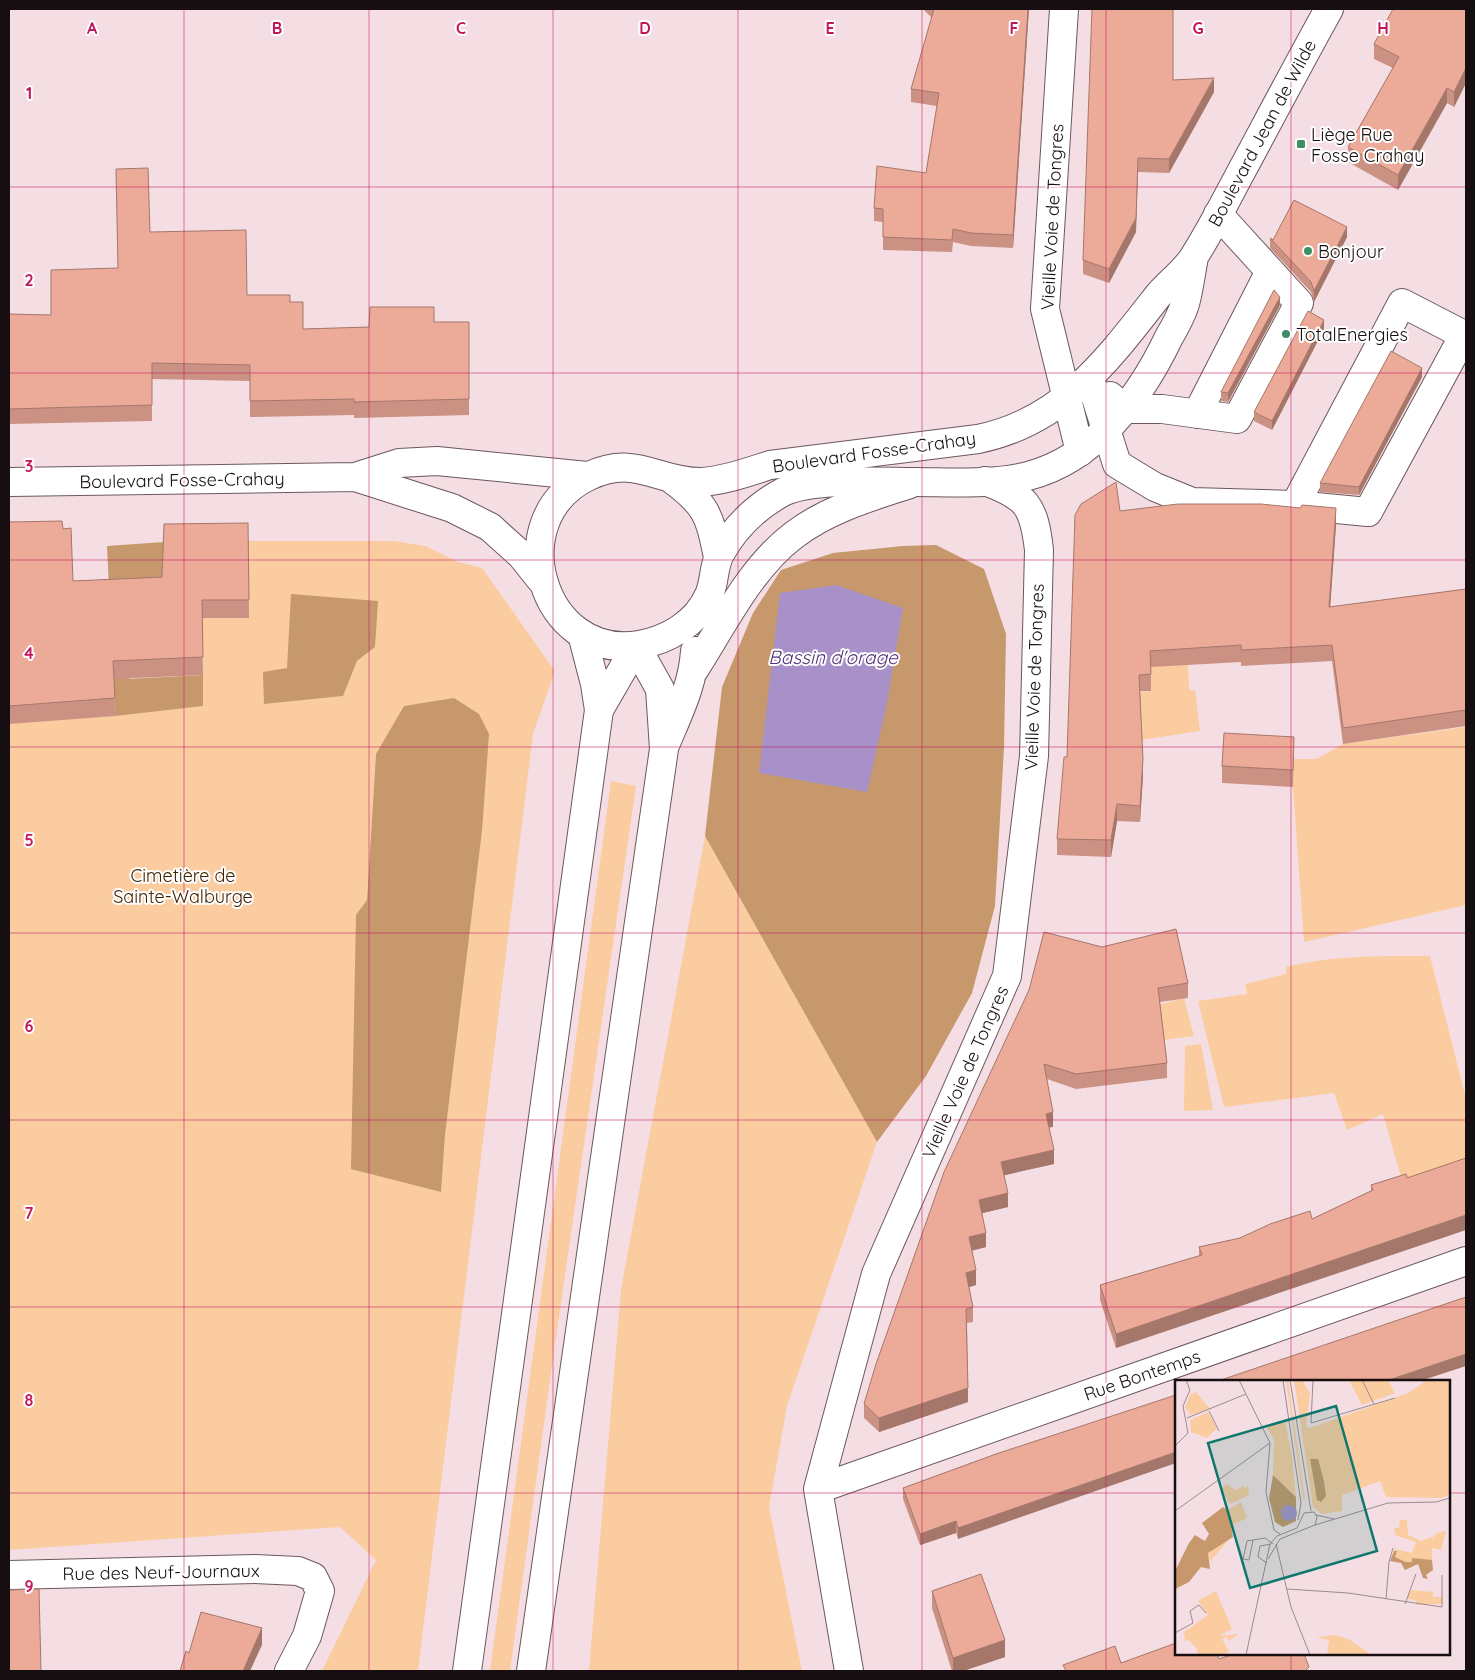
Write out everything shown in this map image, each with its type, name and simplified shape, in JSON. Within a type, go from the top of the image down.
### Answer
[{"type":"street","name":"Vieille Voie de Tongres","points":[[1064,9],[1045,309],[1053,348],[1068,396],[1080,452]]},
{"type":"street","name":"Boulevard Jean de Wilde","points":[[1068,396],[1090,378],[1118,348],[1158,295],[1194,257],[1329,9]]},
{"type":"street","points":[[1090,378],[1125,409],[1162,409],[1238,419],[1299,303],[1218,214]]},
{"type":"street","name":"Boulevard Jean de Wilde","points":[[1027,476],[1063,463],[1080,452],[1125,409],[1144,385],[1184,307],[1194,257]]},
{"type":"street","points":[[1197,414],[1270,271]]},
{"type":"street","points":[[1090,378],[1117,464],[1156,487],[1192,502],[1295,505],[1368,512],[1464,336],[1402,303],[1295,505]]},
{"type":"street","name":"Boulevard Fosse-Crahay","points":[[541,580],[538,549],[547,516],[564,493],[587,476],[615,467],[643,468],[670,478],[700,482],[737,475],[770,465],[1000,434],[1037,418],[1068,396]]},
{"type":"street","name":"Boulevard Fosse-Crahay","points":[[9,482],[355,477],[398,463],[437,461],[587,476]]},
{"type":"street","name":"Boulevard Fosse-Crahay","points":[[355,477],[452,508],[490,527],[521,555],[541,580],[558,613],[582,634],[609,644],[636,646],[662,640],[691,622],[709,595],[718,557],[733,534],[762,504],[787,490],[862,481],[985,480],[1027,476]]},
{"type":"street","name":"Boulevard Fosse-Crahay","points":[[670,478],[694,495],[710,519],[718,557]]},
{"type":"street","name":"Vieille Voie de Tongres","points":[[849,1671],[818,1489],[876,1274],[1007,976],[1034,756],[1039,550],[1036,521],[1028,507],[1010,490],[985,480]]},
{"type":"street","points":[[694,670],[755,577],[794,535],[822,518],[863,499],[916,482]]},
{"type":"street","points":[[664,749],[687,694],[694,670],[695,637],[691,622]]},
{"type":"street","points":[[467,1671],[598,710],[595,684],[582,634]]},
{"type":"street","points":[[598,710],[636,646]]},
{"type":"street","points":[[531,1671],[664,749],[660,689],[636,646]]},
{"type":"street","name":"Rue Bontemps","points":[[818,1489],[1466,1261]]},
{"type":"street","name":"Rue des Neuf-Journaux","points":[[9,1575],[255,1569],[298,1571],[313,1577],[320,1591],[307,1636],[289,1671]]},
{"type":"green space","name":"Cimetière de Sainte-Walburge","points":[[248,541],[394,541],[425,546],[458,562],[482,568],[555,671],[533,734],[418,1671],[322,1671],[376,1560],[340,1527],[9,1550],[9,724],[203,706],[203,601]],"holes":[[[375,647],[357,661],[343,696],[264,704],[287,668]],[[376,753],[482,831],[445,1135],[441,1192],[356,915],[367,900]]]},
{"type":"green space","points":[[1150,664],[1188,664],[1189,690],[1195,690],[1200,731],[1141,740],[1130,692],[1151,691]]},
{"type":"green space","points":[[1466,727],[1466,905],[1304,942],[1293,787],[1294,759],[1317,759],[1343,744]]},
{"type":"green space","points":[[611,781],[636,786],[554,1351],[510,1671],[490,1671]]},
{"type":"green space","points":[[705,836],[877,1142],[787,1406],[769,1507],[802,1671],[589,1671],[621,1289]]},
{"type":"green space","points":[[1430,956],[1466,1099],[1466,1166],[1404,1188],[1383,1114],[1347,1130],[1334,1093],[1224,1107],[1198,1001],[1247,994],[1245,984],[1286,974],[1286,967],[1304,963],[1357,957]]},
{"type":"green space","points":[[1184,998],[1194,1036],[1163,1040],[1119,1016]]},
{"type":"green space","points":[[1201,1044],[1213,1110],[1184,1111],[1185,1046]]},
{"type":"shaded area","points":[[164,542],[203,601],[203,658],[127,679],[203,675],[203,706],[115,716],[107,546]]},
{"type":"shaded area","points":[[936,545],[984,569],[1006,634],[1004,748],[995,906],[972,993],[926,1076],[877,1142],[705,836],[722,687],[753,613],[781,570],[833,553],[903,546]]},
{"type":"shaded area","points":[[291,594],[378,601],[375,647],[357,661],[343,696],[264,704],[263,672],[287,668]]},
{"type":"shaded area","points":[[454,698],[479,714],[489,734],[482,831],[445,1135],[441,1192],[351,1169],[356,915],[367,900],[376,754],[404,706]]},
{"type":"water","name":"Bassin d'orage","points":[[836,585],[903,608],[887,703],[867,792],[759,773],[780,593]]},
{"type":"building","points":[[934,9],[1028,9],[1013,235],[971,233],[953,229],[952,240],[883,237],[883,209],[874,208],[877,166],[926,173],[939,93],[911,89]]},
{"type":"building","points":[[1092,9],[1173,9],[1173,80],[1214,78],[1169,159],[1138,158],[1136,218],[1109,269],[1083,260]]},
{"type":"building","points":[[1393,9],[1466,9],[1466,68],[1454,92],[1447,88],[1398,175],[1348,147],[1399,57],[1374,44]]},
{"type":"building","points":[[148,168],[150,232],[246,230],[247,295],[290,295],[290,302],[303,302],[303,329],[369,327],[370,307],[434,307],[434,322],[469,322],[469,399],[354,402],[354,399],[250,401],[250,365],[152,363],[152,405],[9,409],[9,314],[51,315],[51,270],[118,268],[116,169]]},
{"type":"building","points":[[1294,200],[1347,227],[1314,291],[1311,282],[1270,238],[1273,240]]},
{"type":"building","points":[[1274,290],[1280,297],[1228,393],[1221,392]]},
{"type":"building","points":[[1308,311],[1324,320],[1272,421],[1254,412]]},
{"type":"building","points":[[1391,351],[1422,368],[1359,487],[1320,483]]},
{"type":"building","points":[[1116,482],[1120,511],[1178,504],[1261,504],[1300,508],[1302,505],[1336,508],[1329,607],[1466,589],[1466,710],[1343,728],[1332,645],[1241,650],[1241,645],[1150,651],[1151,674],[1139,675],[1143,759],[1140,806],[1117,804],[1111,840],[1057,839],[1064,757],[1067,757],[1075,515],[1081,504]]},
{"type":"building","points":[[62,521],[63,529],[71,528],[73,581],[162,577],[164,524],[248,523],[249,600],[202,600],[203,657],[113,661],[115,698],[9,706],[9,522]]},
{"type":"building","points":[[1224,733],[1294,737],[1293,770],[1222,766]]},
{"type":"building","points":[[1176,929],[1188,983],[1158,988],[1167,1063],[1076,1074],[1044,1064],[1053,1112],[1046,1114],[1054,1150],[1001,1162],[1008,1193],[979,1200],[986,1233],[969,1237],[976,1270],[966,1273],[973,1307],[966,1309],[968,1388],[879,1418],[864,1404],[876,1364],[944,1172],[1029,990],[1044,932],[1102,947]]},
{"type":"building","points":[[1466,1158],[1466,1215],[1116,1334],[1100,1285],[1202,1255],[1199,1247],[1240,1238],[1270,1224],[1310,1211],[1312,1219],[1373,1190],[1371,1185],[1406,1174],[1407,1178]]},
{"type":"building","points":[[1466,1297],[1466,1354],[1389,1380],[1221,1380]]},
{"type":"building","points":[[1175,1395],[1175,1452],[958,1528],[956,1521],[920,1534],[903,1488],[996,1454]]},
{"type":"building","points":[[981,1574],[1005,1640],[953,1658],[932,1591]]},
{"type":"building","points":[[39,1589],[41,1671],[9,1671],[9,1590]]},
{"type":"building","points":[[201,1612],[262,1628],[243,1671],[180,1671],[186,1651],[189,1653]]},
{"type":"building","points":[[1175,1643],[1175,1655],[1217,1655],[1219,1659],[1231,1655],[1304,1655],[1309,1667],[1305,1671],[1066,1671],[1063,1665],[1115,1646],[1121,1663]]},
{"type":"place","name":"Liège Rue Fosse Crahay","points":[[1301,144]]},
{"type":"place","name":"Bonjour","points":[[1308,251]]},
{"type":"place","name":"TotalEnergies","points":[[1286,334]]}]
